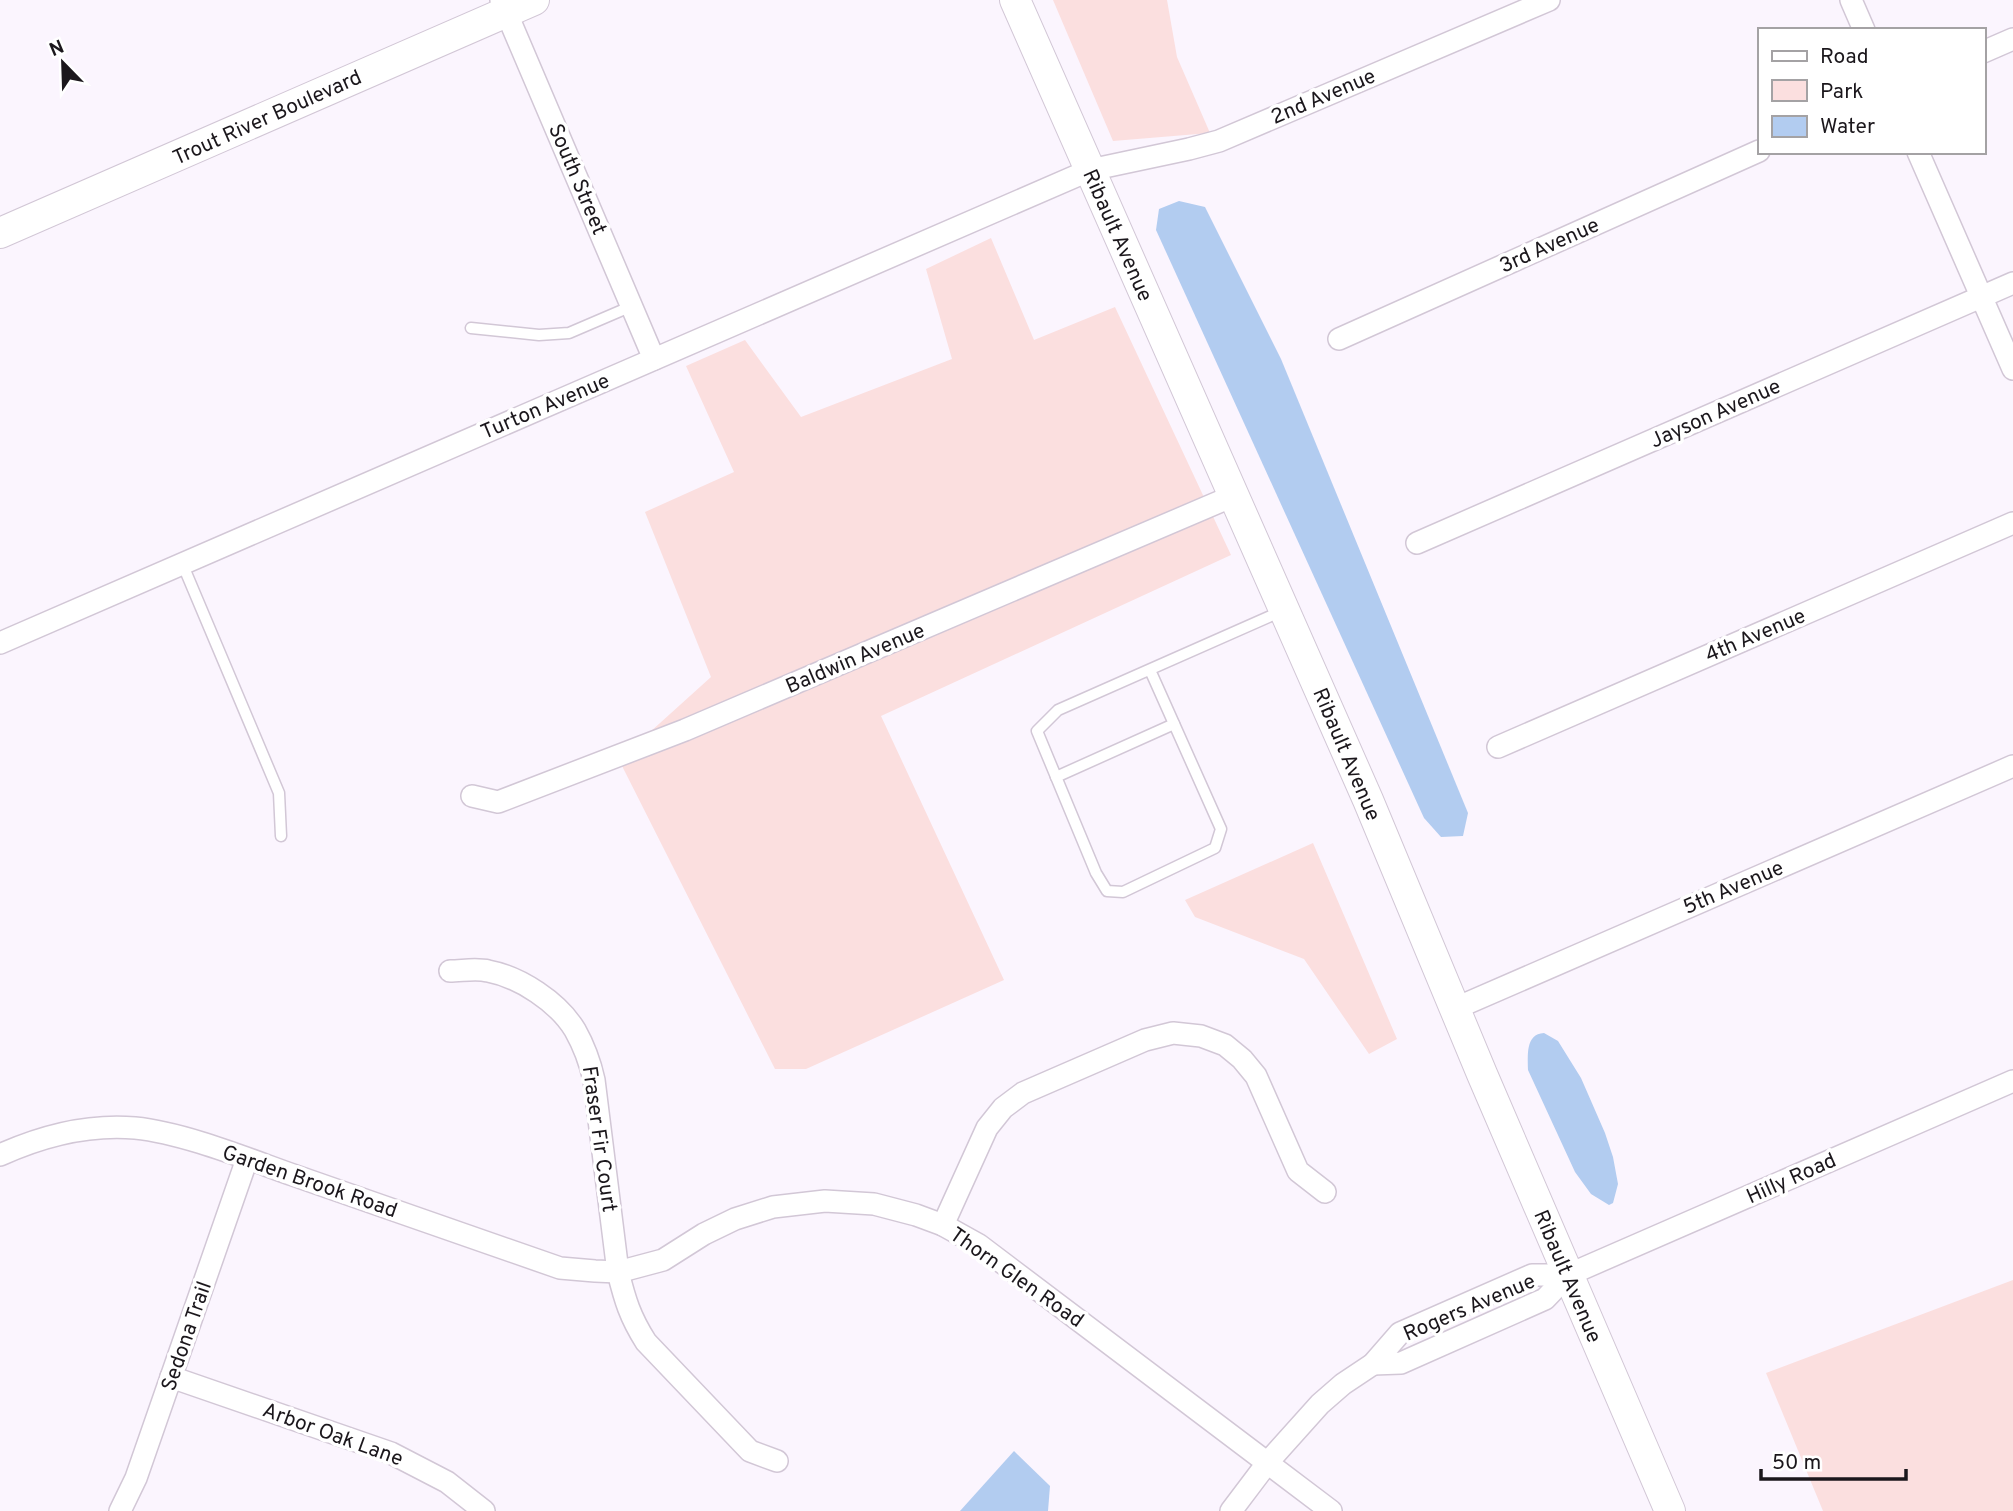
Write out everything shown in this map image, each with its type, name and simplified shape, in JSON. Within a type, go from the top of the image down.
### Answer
[{"type":"street","name":"Trout River Boulevard","points":[[0,233],[504,6],[534,0]]},
{"type":"street","name":"Ribault Avenue","points":[[1015,0],[1368,800],[1454,1009],[1670,1511]]},
{"type":"street","name":"2nd Avenue","points":[[1090,170],[1219,141],[1549,0]]},
{"type":"street","points":[[1851,0],[1863,28]]},
{"type":"street","name":"South Street","points":[[504,6],[654,359]]},
{"type":"street","points":[[1985,51],[2013,39]]},
{"type":"street","name":"3rd Avenue","points":[[1339,339],[1758,151]]},
{"type":"street","points":[[1919,154],[2013,369]]},
{"type":"street","name":"Turton Avenue","points":[[0,643],[1090,170]]},
{"type":"street","name":"Jayson Avenue","points":[[1416,543],[2013,283]]},
{"type":"street","name":"Baldwin Avenue","points":[[472,796],[498,802],[673,735],[1233,496]]},
{"type":"street","name":"4th Avenue","points":[[1498,747],[2013,523]]},
{"type":"street","name":"5th Avenue","points":[[1454,1009],[2013,766]]},
{"type":"street","name":"Fraser Fir Court","points":[[450,971],[486,970],[520,981],[551,1002],[574,1028],[588,1056],[594,1080],[618,1272],[633,1322],[646,1342],[750,1451],[777,1461]]},
{"type":"street","points":[[943,1225],[987,1128],[1003,1108],[1023,1093],[1145,1040],[1173,1033],[1200,1036],[1225,1045],[1242,1059],[1256,1076],[1298,1171],[1325,1192]]},
{"type":"street","name":"Hilly Road","points":[[1568,1275],[2013,1081]]},
{"type":"street","name":"Garden Brook Road","points":[[0,1155],[57,1134],[97,1128],[134,1128],[172,1135],[559,1268],[618,1272]]},
{"type":"street","name":"Sedona Trail","points":[[120,1511],[136,1478],[247,1159]]},
{"type":"street","name":"Thorn Glen Road","points":[[618,1272],[663,1260],[704,1234],[735,1219],[773,1207],[825,1201],[874,1204],[916,1215],[943,1225],[979,1245],[1331,1511]]},
{"type":"street","name":"Rogers Avenue","points":[[1231,1511],[1268,1462],[1320,1404],[1343,1384],[1373,1364],[1400,1333],[1532,1275],[1568,1275]]},
{"type":"street","name":"Arbor Oak Lane","points":[[171,1377],[391,1453],[447,1482],[484,1511]]},
{"type":"lane","points":[[471,328],[539,335],[569,332],[632,306]]},
{"type":"lane","points":[[182,563],[279,793],[281,836]]},
{"type":"lane","points":[[1150,670],[1221,829],[1215,848],[1123,892],[1107,891],[1096,873],[1037,731],[1058,710],[1284,610]]},
{"type":"lane","points":[[1056,777],[1174,724]]},
{"type":"green space","points":[[1053,0],[1167,0],[1177,57],[1210,133],[1113,141]]},
{"type":"green space","points":[[991,238],[1034,340],[1115,307],[1231,555],[881,716],[1004,980],[806,1069],[775,1069],[619,760],[711,677],[645,512],[734,472],[686,366],[745,340],[801,417],[952,359],[926,269]]},
{"type":"green space","points":[[1313,843],[1397,1039],[1369,1054],[1304,959],[1195,917],[1185,900]]},
{"type":"green space","points":[[2013,1280],[2013,1511],[1823,1511],[1766,1373]]},
{"type":"water","points":[[1179,201],[1205,207],[1281,359],[1468,813],[1463,836],[1441,837],[1424,818],[1156,230],[1159,209]]},
{"type":"water","points":[[1544,1033],[1558,1041],[1581,1078],[1605,1133],[1618,1184],[1613,1203],[1609,1205],[1591,1194],[1575,1172],[1528,1070],[1531,1041],[1533,1037]]},
{"type":"water","points":[[1014,1451],[1050,1486],[1048,1511],[960,1511]]}]
